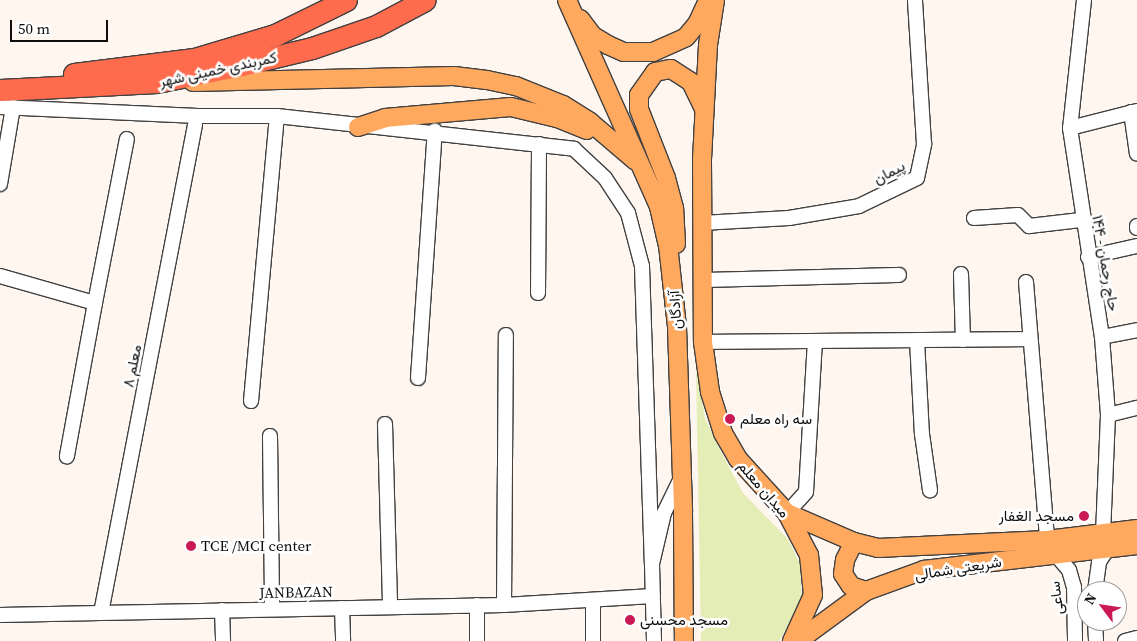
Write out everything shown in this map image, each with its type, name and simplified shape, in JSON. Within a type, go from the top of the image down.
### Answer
[{"type":"highway","name":"کمربندی خمینی شهر","points":[[0,76],[73,74],[194,59],[275,35],[346,0]]},
{"type":"highway","name":"کمربندی خمینی شهر","points":[[0,90],[158,82],[312,48],[376,26],[425,0]]},
{"type":"main road","points":[[568,3],[593,36],[624,52],[638,53],[661,49],[686,37],[697,24],[708,0]]},
{"type":"main road","name":"آزادگان","points":[[710,392],[702,342],[702,223],[708,45],[715,0]]},
{"type":"main road","name":"آزادگان","points":[[568,3],[600,81],[641,165],[659,207],[674,291],[681,478],[684,640]]},
{"type":"main road","points":[[674,291],[674,208],[656,148],[639,109],[639,95],[655,72],[671,69],[691,82],[705,111]]},
{"type":"main road","points":[[158,82],[454,76],[487,80],[516,86],[563,105],[618,145],[641,165]]},
{"type":"main road","points":[[358,127],[385,118],[511,108],[557,118],[618,145]]},
{"type":"main road","name":"میدان معلم","points":[[710,392],[723,433],[738,459],[787,513],[809,555],[813,596],[792,641]]},
{"type":"main road","name":"شریعتی شمالی","points":[[787,513],[854,542],[878,548],[922,548],[1047,540],[1105,540],[1137,545]]},
{"type":"main road","name":"شریعتی شمالی","points":[[798,641],[866,590],[924,570],[1056,555],[1137,530]]},
{"type":"main road","points":[[854,542],[845,560],[843,574],[851,586],[866,590]]},
{"type":"street","name":"پیمان","points":[[702,223],[789,218],[859,206],[917,178],[924,144],[915,0]]},
{"type":"street","name":"حاج رحمان - ۱۴۴","points":[[1084,0],[1070,128],[1081,220],[1102,337],[1108,415],[1105,540]]},
{"type":"street","points":[[0,184],[6,107],[198,116],[277,116],[358,127],[435,131],[574,149],[605,178],[628,213],[642,266],[654,641]]},
{"type":"street","points":[[1070,128],[1134,111],[1137,154]]},
{"type":"street","points":[[251,401],[277,116]]},
{"type":"street","name":"معلم ۸","points":[[101,613],[195,124]]},
{"type":"street","points":[[418,378],[435,131]]},
{"type":"street","points":[[67,456],[127,139]]},
{"type":"street","points":[[538,293],[539,144]]},
{"type":"street","points":[[974,218],[1018,215],[1029,226],[1081,220]]},
{"type":"street","points":[[1088,257],[1137,246]]},
{"type":"street","points":[[961,274],[963,340]]},
{"type":"street","points":[[0,276],[95,303]]},
{"type":"street","points":[[702,280],[899,276]]},
{"type":"street","points":[[1026,282],[1047,540]]},
{"type":"street","points":[[1102,337],[1137,330]]},
{"type":"street","points":[[504,605],[506,335]]},
{"type":"street","points":[[702,342],[1030,339]]},
{"type":"street","points":[[917,340],[922,434],[930,490]]},
{"type":"street","points":[[787,513],[806,492],[815,341]]},
{"type":"street","points":[[1108,415],[1137,408]]},
{"type":"street","points":[[385,424],[390,607]]},
{"type":"street","points":[[270,436],[272,609]]},
{"type":"street","points":[[652,564],[664,513],[681,478]]},
{"type":"street","points":[[1096,581],[1105,540]]},
{"type":"street","name":"ساعی","points":[[1056,555],[1069,570],[1077,595]]},
{"type":"street","name":"JANBAZAN","points":[[0,615],[504,605],[653,596]]},
{"type":"street","points":[[593,600],[593,641]]},
{"type":"street","points":[[476,605],[477,641]]},
{"type":"street","points":[[342,608],[343,641]]},
{"type":"street","points":[[222,610],[223,641]]},
{"type":"street","points":[[1125,641],[1137,638]]},
{"type":"green space","points":[[696,369],[705,418],[721,452],[743,493],[788,539],[800,564],[802,601],[779,641],[701,641]]},
{"type":"place","name":"سه راه معلم","points":[[730,419]]},
{"type":"place","name":"مسجد الغفار","points":[[1084,516]]},
{"type":"place","name":"TCE /MCI center","points":[[191,546]]},
{"type":"place","name":"مسجد محسنی","points":[[630,620]]}]
